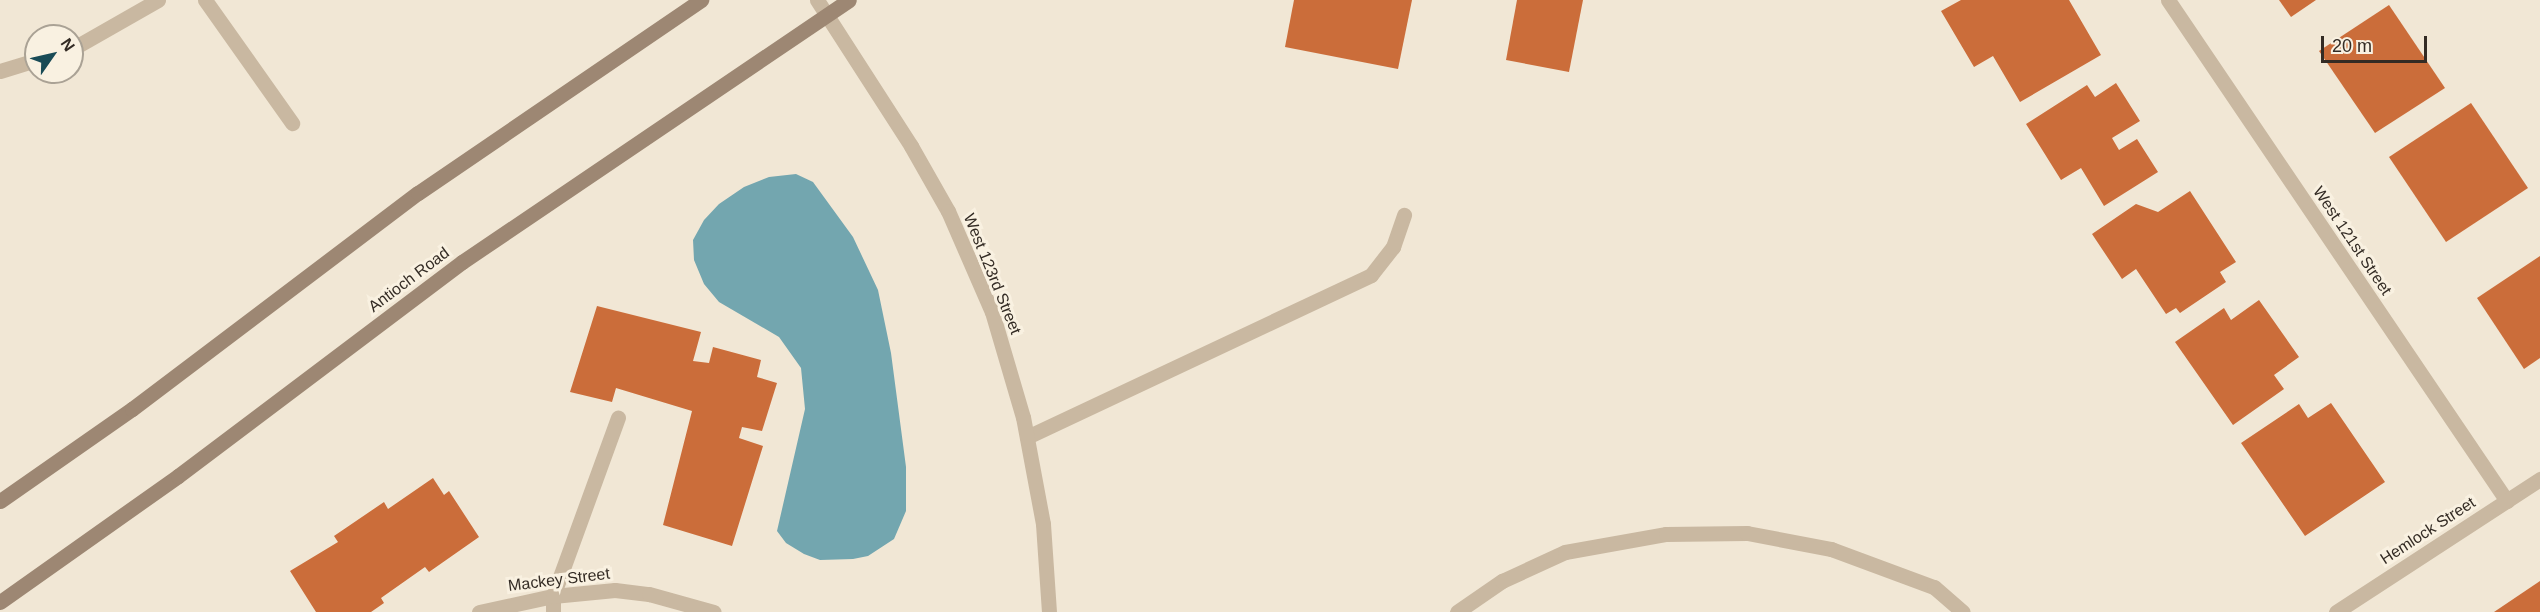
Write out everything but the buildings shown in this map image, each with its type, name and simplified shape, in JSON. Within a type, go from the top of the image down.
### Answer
[{"type":"main road","points":[[0,501],[132,409],[418,193],[701,0]]},
{"type":"main road","name":"Antioch Road","points":[[0,602],[169,483],[462,262],[849,0]]},
{"type":"street","points":[[84,41],[158,0]]},
{"type":"street","points":[[205,0],[291,123]]},
{"type":"street","name":"West 123rd Street","points":[[817,0],[911,146],[948,211],[992,312],[1027,437],[1043,524],[1048,612]]},
{"type":"street","name":"West 121st Street","points":[[2168,0],[2508,501]]},
{"type":"street","points":[[0,71],[24,64]]},
{"type":"street","points":[[1027,437],[1371,275],[1393,247],[1404,214]]},
{"type":"street","points":[[553,604],[618,417]]},
{"type":"street","name":"Hemlock Street","points":[[2336,612],[2540,479]]},
{"type":"street","points":[[1457,612],[1502,581],[1565,552],[1666,534],[1736,533],[1831,549],[1934,587],[1963,612]]},
{"type":"street","name":"Mackey Street","points":[[479,612],[553,604],[615,590],[650,594],[714,612]]},
{"type":"water","points":[[796,174],[813,182],[853,237],[878,290],[891,353],[906,467],[906,511],[894,539],[868,556],[853,559],[820,560],[786,543],[777,531],[805,409],[801,368],[779,337],[719,302],[704,284],[694,260],[693,240],[704,220],[719,204],[744,187],[769,177]]}]
